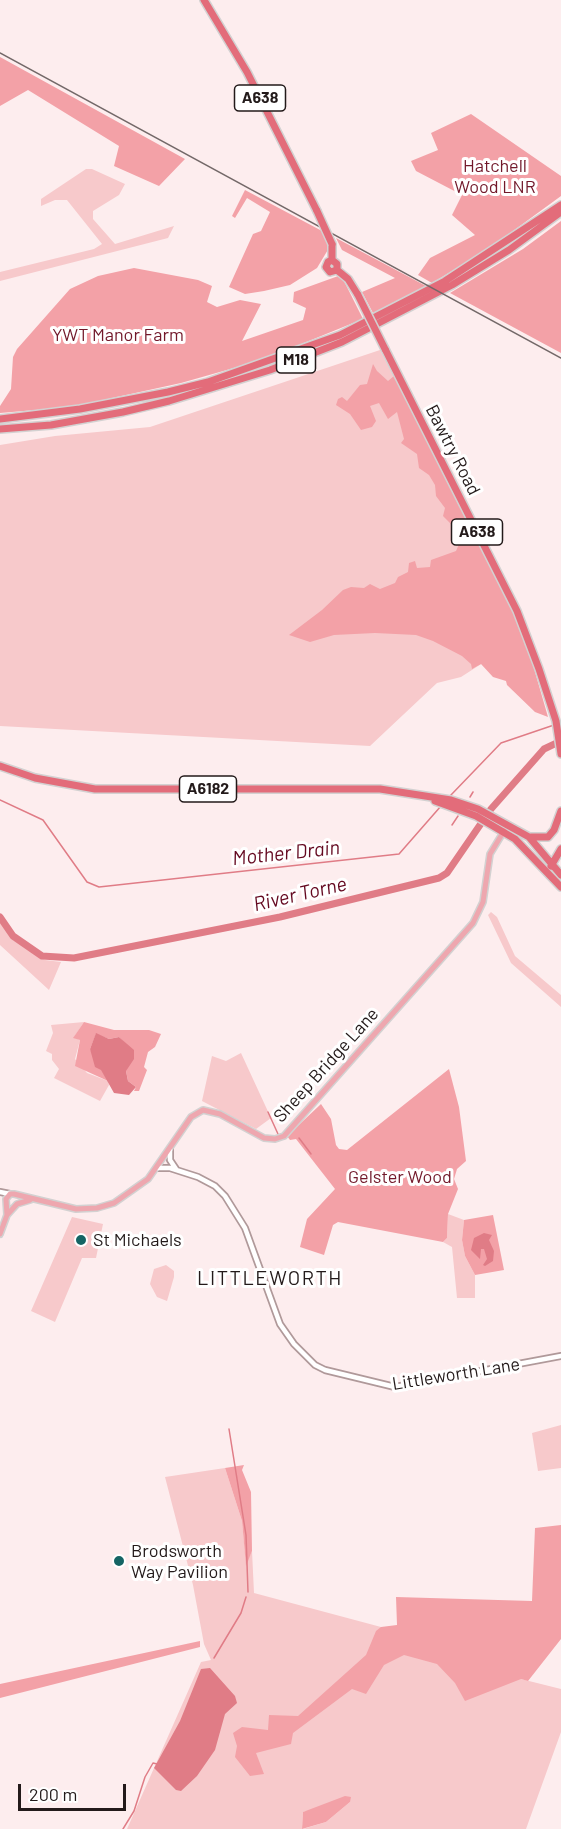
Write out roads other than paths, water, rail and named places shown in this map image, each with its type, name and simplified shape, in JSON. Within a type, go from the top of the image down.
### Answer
[{"type":"highway","name":"Bawtry Road","points":[[204,0],[247,72],[332,244],[333,260],[338,264],[337,270],[348,279],[358,295],[517,611],[557,722],[561,751]]},
{"type":"highway","name":"M18","points":[[0,419],[80,409],[168,392],[208,382],[340,335],[445,281],[561,205]]},
{"type":"highway","name":"M18","points":[[0,429],[51,425],[123,412],[169,401],[270,370],[342,342],[442,290],[509,250],[561,212]]},
{"type":"highway","name":"A6182","points":[[0,766],[44,780],[95,789],[380,789],[419,795],[477,812],[506,828],[554,866],[561,887]]},
{"type":"highway","points":[[529,837],[540,840],[548,837],[554,830],[561,812]]},
{"type":"highway","name":"A6182","points":[[506,828],[529,837],[561,875]]},
{"type":"highway","points":[[554,866],[561,849]]},
{"type":"main road","name":"Sheep Bridge Lane","points":[[12,1194],[76,1209],[107,1206],[134,1191],[157,1168],[190,1117],[203,1110],[220,1114],[264,1138],[275,1139],[284,1136],[473,923],[483,902],[490,854],[506,828]]},
{"type":"main road","points":[[0,1234],[7,1215],[7,1203],[12,1194],[18,1198],[16,1205],[7,1215]]},
{"type":"main road","name":"Sheep Bridge Lane","points":[[16,1205],[35,1200]]},
{"type":"main road","points":[[7,1203],[16,1205]]},
{"type":"street","points":[[170,1149],[170,1160],[177,1170]]},
{"type":"street","name":"Littleworth Lane","points":[[157,1168],[177,1170],[215,1186],[231,1203],[245,1228],[280,1324],[294,1344],[315,1365],[325,1370],[395,1387],[561,1356]]},
{"type":"street","points":[[0,1193],[12,1194]]},
{"type":"street","points":[[0,1193],[7,1203]]},
{"type":"waterway","name":"Mother Drain","points":[[450,796],[501,743],[554,725]]},
{"type":"waterway","name":"River Torne","points":[[0,917],[13,936],[42,956],[74,958],[280,917],[439,878],[447,873],[491,809],[544,749],[561,741]]},
{"type":"waterway","points":[[470,797],[473,792]]},
{"type":"waterway","name":"Mother Drain","points":[[0,800],[43,820],[87,882],[99,887],[399,854],[441,806]]},
{"type":"waterway","points":[[452,825],[458,816]]},
{"type":"waterway","points":[[268,1112],[278,1134]]},
{"type":"waterway","points":[[299,1138],[311,1154]]},
{"type":"waterway","points":[[229,1429],[246,1535],[248,1592]]},
{"type":"waterway","points":[[214,1658],[241,1613],[246,1597]]},
{"type":"waterway","points":[[123,1829],[134,1811],[145,1777],[153,1763],[157,1764]]},
{"type":"railway","points":[[0,53],[561,358]]},
{"type":"place","name":"St Michaels","points":[[81,1240]]},
{"type":"place","name":"Brodsworth Way Pavilion","points":[[119,1561]]},
{"type":"district","name":"LITTLEWORTH","points":[[270,1278]]},
{"type":"park label","name":"Hatchell Wood LNR","points":[[495,176]]},
{"type":"park label","name":"YWT Manor Farm","points":[[118,335]]},
{"type":"park label","name":"Gelster Wood","points":[[400,1177]]}]
